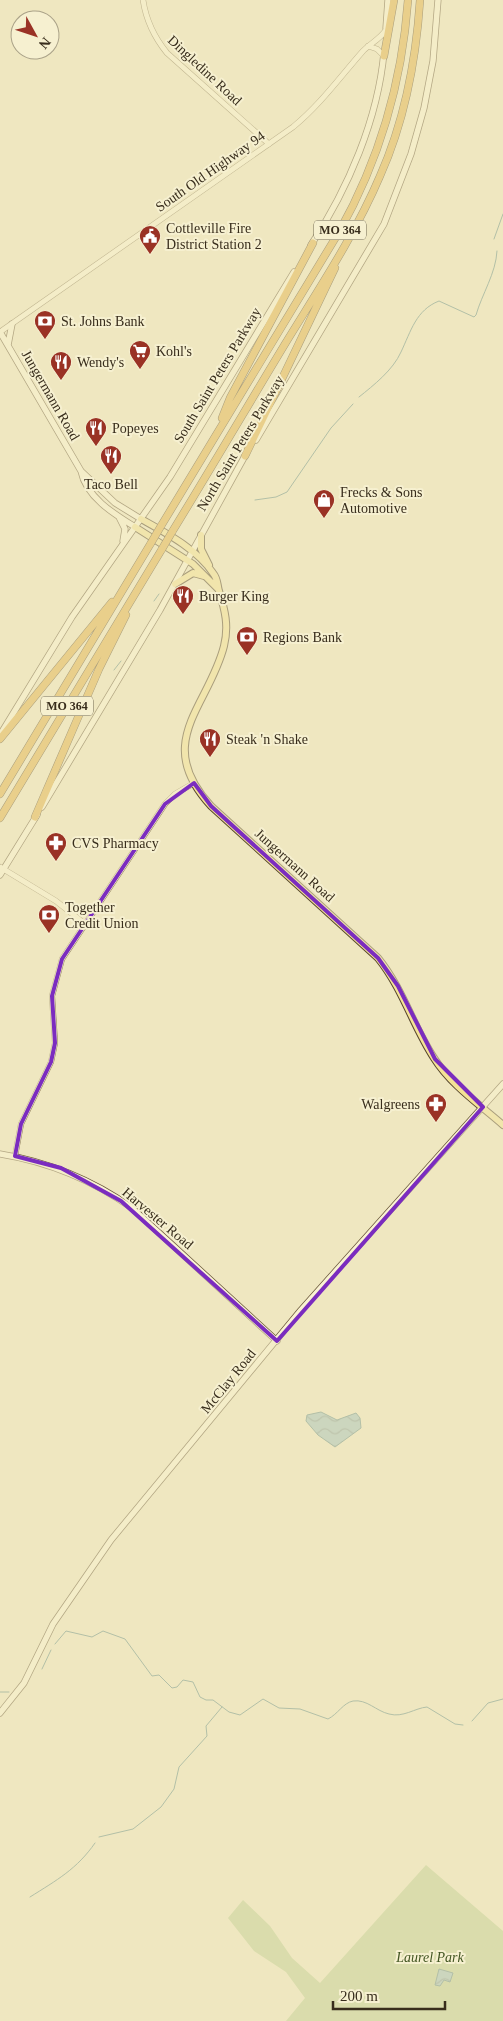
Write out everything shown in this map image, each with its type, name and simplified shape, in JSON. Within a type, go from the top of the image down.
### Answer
[{"type":"highway","points":[[384,56],[394,0]]},
{"type":"highway","name":"MO 364","points":[[0,794],[342,226],[369,173],[385,131],[396,88],[408,0]]},
{"type":"highway","name":"MO 364","points":[[0,818],[342,249],[372,194],[395,137],[412,70],[420,0]]},
{"type":"highway","points":[[418,22],[425,0]]},
{"type":"highway","points":[[215,438],[230,398],[313,243]]},
{"type":"highway","points":[[245,456],[328,286],[342,249]]},
{"type":"highway","points":[[0,739],[102,612],[121,592]]},
{"type":"highway","points":[[35,817],[99,669],[121,627],[135,594]]},
{"type":"main road","name":"South Saint Peters Parkway","points":[[0,735],[58,639],[170,477],[313,243],[340,194],[358,154],[375,98],[384,56],[388,0]]},
{"type":"main road","name":"North Saint Peters Parkway","points":[[0,875],[2,868],[35,817],[175,584],[245,456],[384,224],[409,162],[424,108],[433,61],[438,0]]},
{"type":"main road","points":[[0,342],[8,345],[12,324]]},
{"type":"main road","name":"Jungermann Road","points":[[0,332],[81,471],[108,498],[192,551],[210,568],[218,580],[218,589],[226,617],[224,646],[194,712],[187,736],[186,756],[194,783],[211,806],[378,958],[398,986],[434,1059],[446,1074],[503,1125]]},
{"type":"main road","name":"Jungermann Road","points":[[81,471],[83,480],[88,488],[117,516],[188,560],[218,589]]},
{"type":"main road","points":[[117,516],[125,529],[122,544]]},
{"type":"main road","points":[[201,534],[202,549],[210,568]]},
{"type":"main road","points":[[175,584],[193,573],[207,578]]},
{"type":"main road","name":"McClay Road","points":[[0,1713],[24,1683],[53,1624],[112,1540],[323,1286],[503,1084]]},
{"type":"main road","name":"Harvester Road","points":[[0,1154],[62,1168],[121,1200],[277,1340]]},
{"type":"street","name":"Dingledine Road","points":[[143,0],[148,22],[157,40],[167,53],[269,144]]},
{"type":"street","name":"South Old Highway 94","points":[[0,332],[269,144],[314,109],[368,46],[378,40],[386,30]]},
{"type":"street","points":[[368,46],[377,49],[384,56]]},
{"type":"street","points":[[15,1156],[21,1124],[47,1074],[53,1055],[55,1032],[52,996],[55,979],[62,959],[165,804],[174,794],[194,783]]},
{"type":"street","points":[[2,868],[61,904],[85,924]]},
{"type":"highlighted area","points":[[194,783],[211,806],[378,958],[398,986],[435,1059],[483,1107],[277,1341],[121,1201],[61,1168],[15,1156],[21,1124],[51,1062],[55,1043],[52,996],[62,959],[165,804]]},
{"type":"green space","name":"Laurel Park","points":[[426,1865],[503,1931],[503,2021],[286,2021],[305,1998],[286,1972],[254,1951],[228,1918],[243,1900],[270,1926],[292,1958],[320,1983]]},
{"type":"water","points":[[321,1412],[337,1420],[356,1413],[360,1418],[361,1428],[335,1447],[318,1435],[306,1421],[307,1415]]},
{"type":"water","points":[[439,1969],[453,1973],[450,1982],[444,1980],[440,1986],[435,1985]]},
{"type":"waterway","points":[[494,239],[503,214]]},
{"type":"waterway","points":[[359,397],[383,377],[398,359],[415,322],[431,305],[439,301],[474,317],[476,315],[494,267],[497,251]]},
{"type":"waterway","points":[[255,500],[276,497],[287,492],[331,428],[353,404]]},
{"type":"waterway","points":[[154,601],[159,594]]},
{"type":"waterway","points":[[114,670],[121,661]]},
{"type":"waterway","points":[[55,1644],[66,1631],[92,1637],[103,1631],[125,1639],[152,1676],[159,1675],[172,1688],[177,1687],[183,1680],[193,1682],[200,1697],[206,1700],[213,1700],[229,1712],[240,1715],[263,1699],[279,1708],[300,1709],[328,1719],[349,1702],[358,1701],[394,1715],[427,1707],[455,1724],[463,1725]]},
{"type":"waterway","points":[[42,1669],[51,1650]]},
{"type":"waterway","points":[[0,1692],[9,1692]]},
{"type":"waterway","points":[[472,1721],[488,1703],[503,1699]]},
{"type":"waterway","points":[[99,1837],[133,1829],[161,1807],[174,1789],[179,1767],[207,1736],[206,1726],[222,1707]]},
{"type":"waterway","points":[[30,1897],[74,1867],[95,1843]]},
{"type":"place","name":"Cottleville Fire District Station 2","points":[[150,255]]},
{"type":"place","name":"St. Johns Bank","points":[[45,340]]},
{"type":"place","name":"Kohl's","points":[[140,370]]},
{"type":"place","name":"Wendy's","points":[[61,381]]},
{"type":"place","name":"Popeyes","points":[[96,447]]},
{"type":"place","name":"Taco Bell","points":[[111,475]]},
{"type":"place","name":"Frecks & Sons Automotive","points":[[324,519]]},
{"type":"place","name":"Burger King","points":[[183,615]]},
{"type":"place","name":"Regions Bank","points":[[247,656]]},
{"type":"place","name":"Steak 'n Shake","points":[[210,758]]},
{"type":"place","name":"CVS Pharmacy","points":[[56,862]]},
{"type":"place","name":"Together Credit Union","points":[[49,934]]},
{"type":"place","name":"Walgreens","points":[[436,1123]]}]
